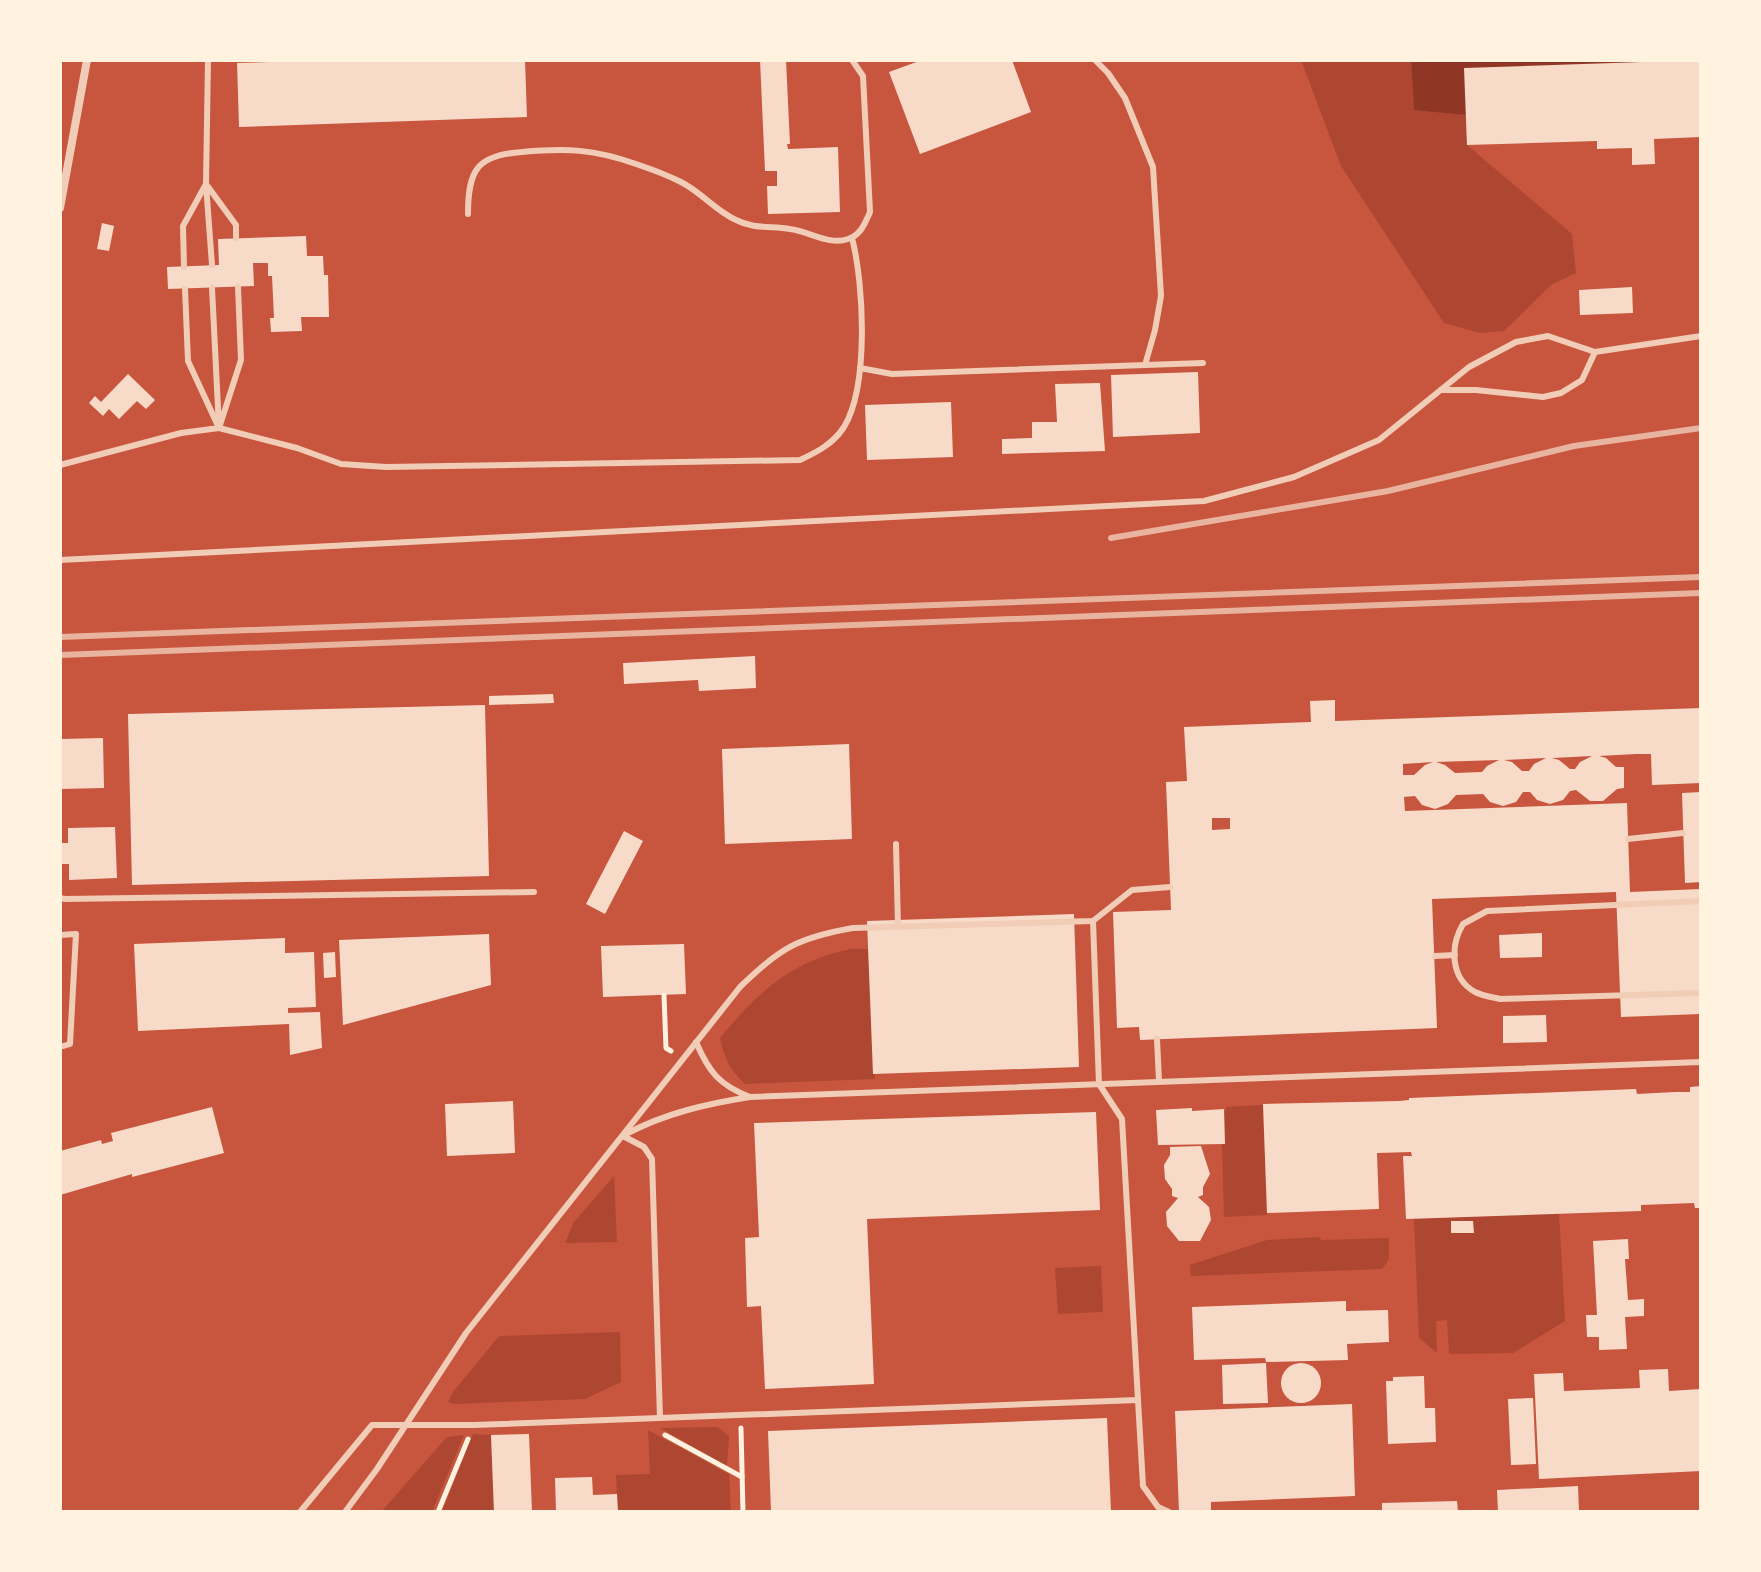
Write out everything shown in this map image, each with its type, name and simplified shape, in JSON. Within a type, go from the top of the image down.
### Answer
[{"type":"street","points":[[60,208],[87,60]]},
{"type":"lane","points":[[208,60],[206,184],[212,265]]},
{"type":"lane","points":[[468,214],[468,190],[474,171],[488,158],[555,149],[596,151],[682,182],[736,221],[757,227],[790,229],[837,242],[852,238],[863,228],[870,212],[863,76],[852,60]]},
{"type":"lane","points":[[1095,60],[1125,98],[1153,167],[1161,296],[1145,365]]},
{"type":"lane","points":[[206,184],[236,225],[236,238]]},
{"type":"lane","points":[[184,267],[183,226],[206,184]]},
{"type":"lane","points":[[60,465],[181,433],[219,428],[297,448],[341,464],[386,467],[800,460],[834,440],[845,425],[852,406],[860,368],[859,265],[852,238]]},
{"type":"lane","points":[[219,428],[241,360],[238,287]]},
{"type":"lane","points":[[212,288],[219,428]]},
{"type":"lane","points":[[185,289],[188,361],[219,428]]},
{"type":"lane","points":[[60,560],[1204,501],[1294,477],[1379,440],[1469,367],[1516,342],[1548,336],[1595,352],[1701,336]]},
{"type":"lane","points":[[1441,390],[1543,397],[1561,393],[1582,380],[1595,352]]},
{"type":"lane","points":[[860,368],[892,374],[1203,363]]},
{"type":"lane","points":[[1628,839],[1683,833]]},
{"type":"lane","points":[[896,844],[898,927]]},
{"type":"lane","points":[[345,1512],[466,1333],[740,987],[775,954],[814,935],[853,928],[1093,921],[1132,890],[1170,887]]},
{"type":"lane","points":[[60,898],[534,892]]},
{"type":"lane","points":[[1701,901],[1487,911],[1463,924],[1457,934],[1455,955],[1458,974],[1466,985],[1477,993],[1500,999],[1701,993]]},
{"type":"lane","points":[[1093,921],[1099,1084],[1122,1119],[1143,1486],[1158,1507],[1169,1512]]},
{"type":"lane","points":[[60,935],[76,934],[70,1044],[60,1047]]},
{"type":"lane","points":[[1435,956],[1455,955]]},
{"type":"lane","points":[[1157,1039],[1159,1081]]},
{"type":"lane","points":[[696,1042],[705,1063],[716,1077],[729,1089],[750,1097]]},
{"type":"lane","points":[[623,1136],[656,1118],[750,1097],[1701,1062]]},
{"type":"lane","points":[[623,1136],[644,1147],[652,1159],[660,1418]]},
{"type":"lane","points":[[300,1512],[372,1425],[474,1425],[1138,1400]]},
{"type":"path","points":[[664,995],[666,1048],[681,1060]]},
{"type":"path","points":[[741,1415],[743,1512]]},
{"type":"path","points":[[636,1419],[742,1477]]},
{"type":"path","points":[[438,1512],[474,1425]]},
{"type":"shaded area","points":[[1301,60],[1411,60],[1414,109],[1466,115],[1467,145],[1572,234],[1576,273],[1551,285],[1504,331],[1480,333],[1444,323],[1341,166]]},
{"type":"shaded area","points":[[1411,60],[1701,60],[1466,115],[1414,110]]},
{"type":"shaded area","points":[[868,949],[875,1079],[745,1084],[728,1063],[720,1038],[748,1006],[793,970],[830,954]]},
{"type":"shaded area","points":[[1263,1105],[1267,1215],[1224,1217],[1224,1111],[1226,1107]]},
{"type":"shaded area","points":[[614,1176],[617,1242],[565,1243],[574,1222]]},
{"type":"shaded area","points":[[1559,1213],[1565,1321],[1513,1353],[1449,1354],[1447,1320],[1436,1321],[1437,1353],[1419,1338],[1414,1219]]},
{"type":"shaded area","points":[[1320,1237],[1321,1240],[1389,1238],[1389,1259],[1382,1269],[1191,1276],[1190,1265],[1267,1240]]},
{"type":"shaded area","points":[[1101,1266],[1103,1312],[1058,1314],[1055,1268]]},
{"type":"shaded area","points":[[620,1332],[621,1382],[585,1399],[448,1402],[499,1336]]},
{"type":"shaded area","points":[[718,1427],[729,1436],[727,1466],[660,1428]]},
{"type":"shaded area","points":[[648,1430],[729,1474],[731,1512],[618,1512],[616,1475],[650,1474]]},
{"type":"shaded area","points":[[473,1434],[491,1435],[494,1512],[442,1512]]},
{"type":"shaded area","points":[[464,1435],[432,1512],[381,1512],[447,1437]]},
{"type":"building","points":[[525,60],[527,117],[239,127],[237,63]]},
{"type":"building","points":[[760,60],[786,60],[788,149],[838,147],[840,212],[768,214],[767,186],[777,186],[777,171],[765,171]]},
{"type":"building","points":[[922,60],[1012,60],[1031,112],[920,154],[889,72]]},
{"type":"building","points":[[1701,60],[1701,137],[1654,139],[1655,164],[1632,165],[1632,148],[1597,149],[1597,141],[1467,145],[1464,68]]},
{"type":"building","points":[[102,223],[114,226],[109,251],[97,249]]},
{"type":"building","points":[[306,236],[307,256],[323,256],[324,275],[328,275],[329,317],[301,317],[302,331],[271,332],[270,318],[274,318],[272,276],[268,276],[268,263],[253,263],[254,286],[168,289],[167,267],[219,265],[218,239]]},
{"type":"building","points":[[1632,287],[1633,313],[1580,315],[1579,290]]},
{"type":"building","points":[[1198,372],[1200,433],[1113,437],[1111,375]]},
{"type":"building","points":[[128,374],[155,400],[146,409],[137,401],[119,419],[109,409],[103,416],[89,403],[95,396],[101,402]]},
{"type":"building","points":[[1100,383],[1105,451],[1002,454],[1002,439],[1032,438],[1032,422],[1057,422],[1055,384]]},
{"type":"building","points":[[951,402],[953,457],[867,460],[865,405]]},
{"type":"building","points":[[755,656],[756,688],[699,691],[698,680],[624,684],[623,663]]},
{"type":"building","points":[[553,694],[554,703],[489,705],[489,696]]},
{"type":"building","points":[[1335,700],[1335,721],[1701,708],[1701,783],[1652,785],[1651,754],[1636,754],[1599,756],[1616,767],[1624,767],[1624,788],[1617,789],[1603,801],[1590,801],[1576,790],[1570,791],[1563,800],[1550,804],[1537,800],[1530,792],[1523,792],[1516,802],[1503,806],[1490,802],[1483,794],[1456,795],[1448,804],[1435,809],[1422,805],[1415,796],[1404,797],[1405,811],[1627,803],[1630,892],[1701,889],[1701,1014],[1621,1017],[1616,892],[1432,899],[1437,1028],[1140,1040],[1139,1027],[1117,1028],[1113,912],[1171,910],[1166,782],[1187,781],[1184,727],[1311,722],[1310,701]],"holes":[[[1592,756],[1580,762],[1575,769],[1552,758]],[[1546,758],[1534,764],[1529,771],[1522,771],[1512,762],[1504,760]],[[1499,760],[1482,772],[1455,773],[1436,762]],[[1433,762],[1414,775],[1403,775],[1403,764]],[[1212,818],[1230,818],[1230,829],[1212,830]]]},
{"type":"building","points":[[485,705],[489,876],[132,885],[128,714]]},
{"type":"building","points":[[103,738],[104,788],[60,789],[60,739]]},
{"type":"building","points":[[849,744],[852,839],[725,844],[722,749]]},
{"type":"building","points":[[1701,792],[1701,882],[1685,883],[1682,793]]},
{"type":"building","points":[[115,827],[117,878],[69,880],[69,864],[60,864],[60,843],[68,843],[68,828]]},
{"type":"building","points":[[624,831],[643,841],[605,914],[586,904]]},
{"type":"building","points":[[1074,914],[1079,1067],[873,1074],[867,921]]},
{"type":"building","points":[[1542,933],[1542,957],[1500,958],[1499,935]]},
{"type":"building","points":[[489,934],[491,985],[343,1025],[339,940]]},
{"type":"building","points":[[285,938],[285,953],[314,952],[316,1007],[288,1008],[288,1013],[320,1012],[322,1048],[290,1055],[289,1024],[138,1031],[134,944]]},
{"type":"building","points":[[684,944],[686,994],[603,997],[601,946]]},
{"type":"building","points":[[335,952],[336,977],[324,978],[323,953]]},
{"type":"building","points":[[1546,1015],[1547,1042],[1503,1043],[1503,1016]]},
{"type":"building","points":[[1701,1086],[1701,1208],[1695,1208],[1694,1203],[1641,1205],[1641,1211],[1406,1219],[1403,1156],[1412,1156],[1411,1152],[1377,1153],[1379,1209],[1267,1213],[1263,1104],[1399,1101],[1409,1098],[1636,1089],[1637,1094],[1690,1092],[1690,1087]]},
{"type":"building","points":[[513,1101],[515,1153],[447,1156],[445,1104]]},
{"type":"building","points":[[212,1107],[224,1153],[132,1177],[132,1174],[60,1195],[60,1151],[101,1140],[102,1144],[113,1141],[111,1133]]},
{"type":"building","points":[[1192,1108],[1192,1111],[1224,1109],[1225,1144],[1158,1145],[1156,1110]]},
{"type":"building","points":[[1096,1112],[1100,1210],[867,1219],[874,1384],[765,1389],[761,1306],[747,1307],[745,1238],[759,1237],[754,1123]]},
{"type":"building","points":[[1201,1146],[1210,1174],[1203,1187],[1203,1195],[1198,1197],[1209,1207],[1211,1220],[1200,1241],[1179,1241],[1167,1226],[1166,1212],[1178,1198],[1172,1196],[1172,1189],[1165,1179],[1164,1165],[1170,1155],[1170,1147]]},
{"type":"building","points":[[1451,1221],[1473,1221],[1474,1233],[1451,1233]]},
{"type":"building","points":[[1628,1239],[1629,1259],[1625,1259],[1628,1300],[1644,1299],[1644,1316],[1625,1317],[1627,1349],[1599,1350],[1599,1337],[1587,1337],[1586,1315],[1597,1315],[1593,1241]]},
{"type":"building","points":[[1346,1301],[1346,1311],[1388,1310],[1389,1342],[1347,1344],[1348,1360],[1194,1360],[1192,1307]]},
{"type":"building","points":[[1266,1363],[1268,1403],[1223,1404],[1222,1365]]},
{"type":"building","points":[[1301,1363],[1315,1369],[1321,1383],[1315,1397],[1301,1403],[1287,1397],[1281,1383],[1287,1369]]},
{"type":"building","points":[[1668,1369],[1669,1391],[1701,1389],[1701,1471],[1539,1479],[1534,1374],[1563,1373],[1564,1391],[1640,1388],[1639,1370]]},
{"type":"building","points":[[1424,1376],[1425,1408],[1435,1408],[1436,1442],[1388,1444],[1386,1381],[1393,1381],[1393,1377]]},
{"type":"building","points":[[1533,1398],[1536,1464],[1511,1465],[1508,1399]]},
{"type":"building","points":[[1352,1404],[1355,1496],[1211,1502],[1211,1512],[1179,1512],[1175,1411]]},
{"type":"building","points":[[1107,1418],[1111,1512],[771,1512],[768,1431]]},
{"type":"building","points":[[529,1434],[532,1512],[494,1512],[491,1435]]},
{"type":"building","points":[[592,1477],[593,1495],[617,1494],[618,1512],[556,1512],[555,1478]]},
{"type":"building","points":[[1578,1486],[1579,1512],[1498,1512],[1497,1490]]},
{"type":"building","points":[[1457,1501],[1458,1512],[1382,1512],[1382,1503]]},
{"type":"railway","points":[[1111,538],[1388,491],[1574,446],[1701,428]]},
{"type":"railway","points":[[60,637],[1701,577]]},
{"type":"railway","points":[[60,655],[1701,593]]}]
